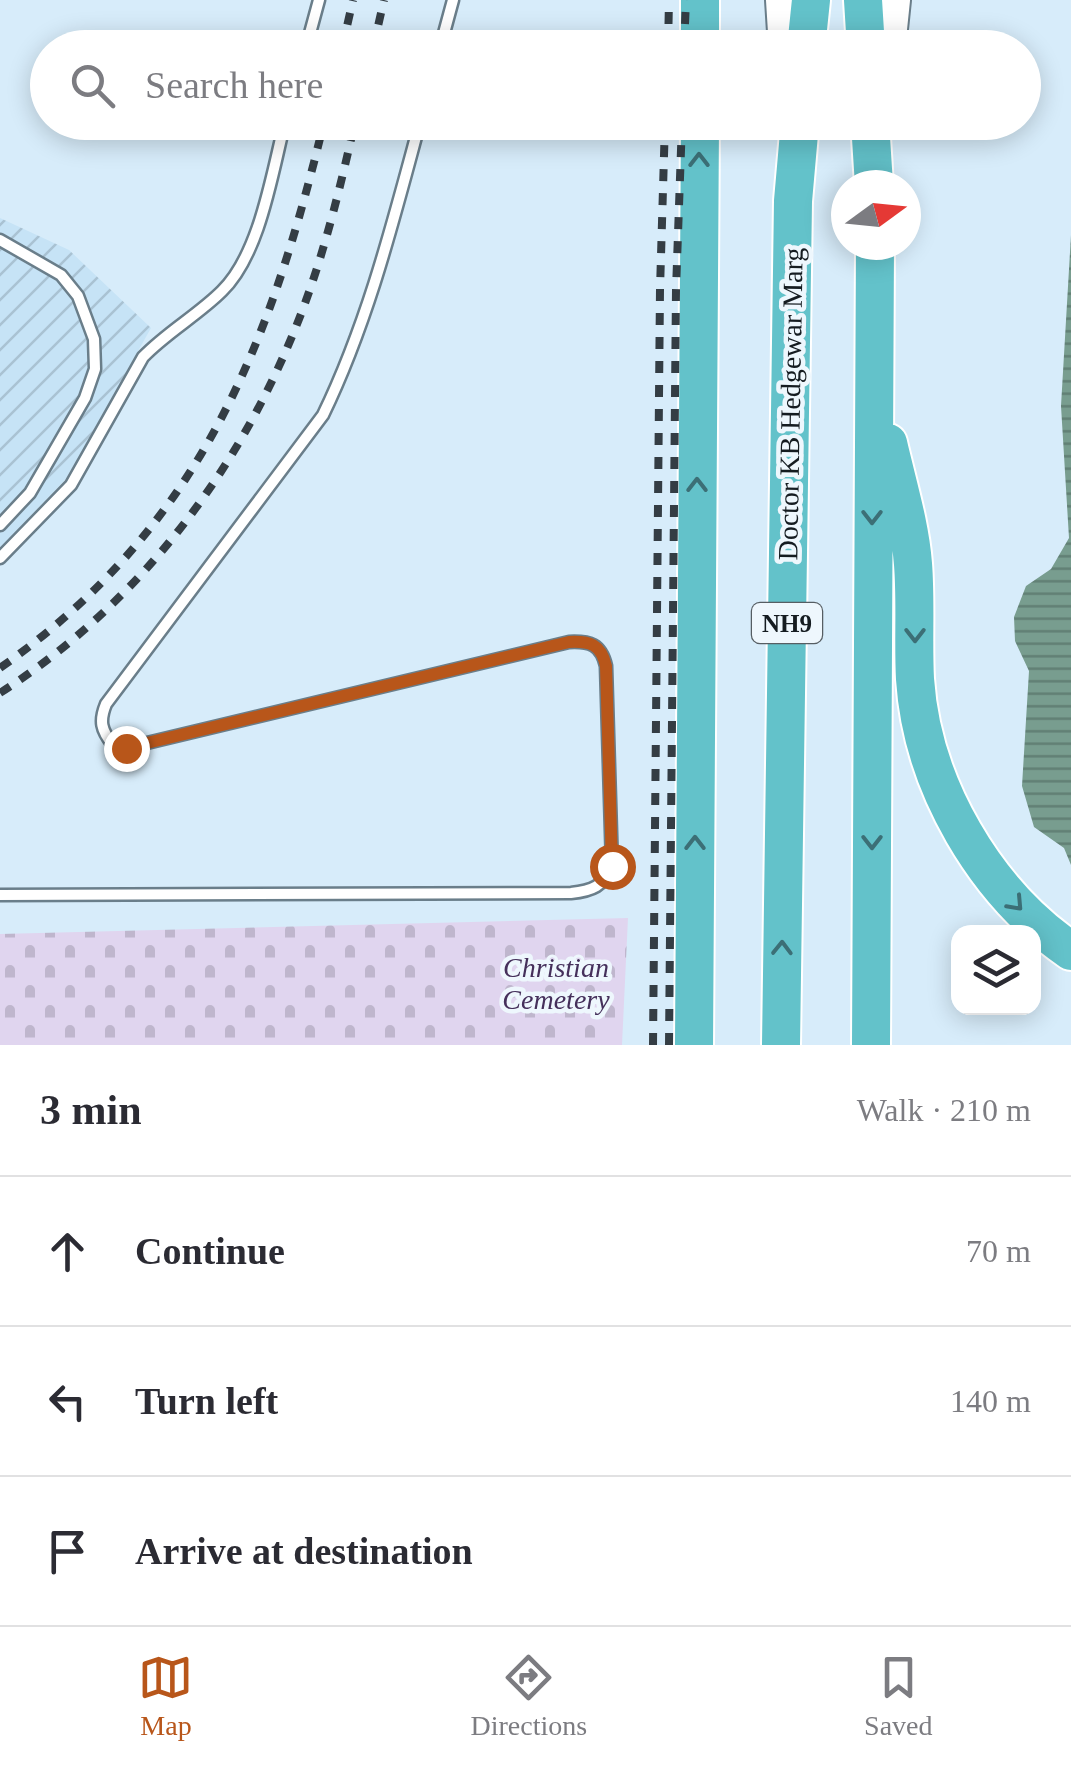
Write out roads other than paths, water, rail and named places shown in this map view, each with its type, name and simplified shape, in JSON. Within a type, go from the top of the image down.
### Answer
[{"type":"highway","points":[[700,0],[700,30]]},
{"type":"highway","points":[[808,30],[810,0]]},
{"type":"highway","points":[[863,0],[865,30]]},
{"type":"highway","points":[[694,1045],[700,140]]},
{"type":"highway","name":"Doctor KB Hedgewar Marg","points":[[781,1045],[792,201],[798,140]]},
{"type":"highway","points":[[872,140],[875,170]]},
{"type":"highway","points":[[871,1045],[875,260]]},
{"type":"highway","points":[[872,367],[913,558],[915,679],[920,720],[932,762],[972,847],[998,884],[1024,913],[1071,952]]},
{"type":"street","points":[[780,0],[782,30]]},
{"type":"street","points":[[894,30],[896,0]]},
{"type":"street","points":[[789,140],[792,201]]},
{"type":"street","points":[[878,170],[882,140]]},
{"type":"lane","points":[[311,30],[319,0]]},
{"type":"lane","points":[[445,30],[453,0]]},
{"type":"lane","points":[[0,558],[70,485],[144,357],[223,290],[237,272],[256,231],[281,140]]},
{"type":"lane","points":[[0,895],[571,893],[595,888],[606,880],[612,866],[606,666],[603,652],[586,641],[126,748],[113,745],[103,733],[100,718],[106,704],[322,415],[348,363],[368,308],[415,140]]},
{"type":"lane","points":[[0,240],[61,276],[78,296],[94,339],[95,368],[85,398],[30,493],[0,525]]},
{"type":"railway","points":[[346,30],[353,0]]},
{"type":"railway","points":[[377,30],[384,0]]},
{"type":"railway","points":[[668,30],[669,0]]},
{"type":"railway","points":[[685,30],[686,0]]},
{"type":"railway","points":[[0,668],[69,614],[127,556],[175,494],[216,428],[250,358],[278,284],[319,140]]},
{"type":"railway","points":[[0,693],[49,659],[136,580],[174,536],[241,440],[269,388],[303,309],[350,140]]},
{"type":"railway","points":[[653,1045],[664,140]]},
{"type":"railway","points":[[669,1045],[676,290],[681,140]]},
{"type":"park label","name":"Christian Cemetery","points":[[556,983]]}]
